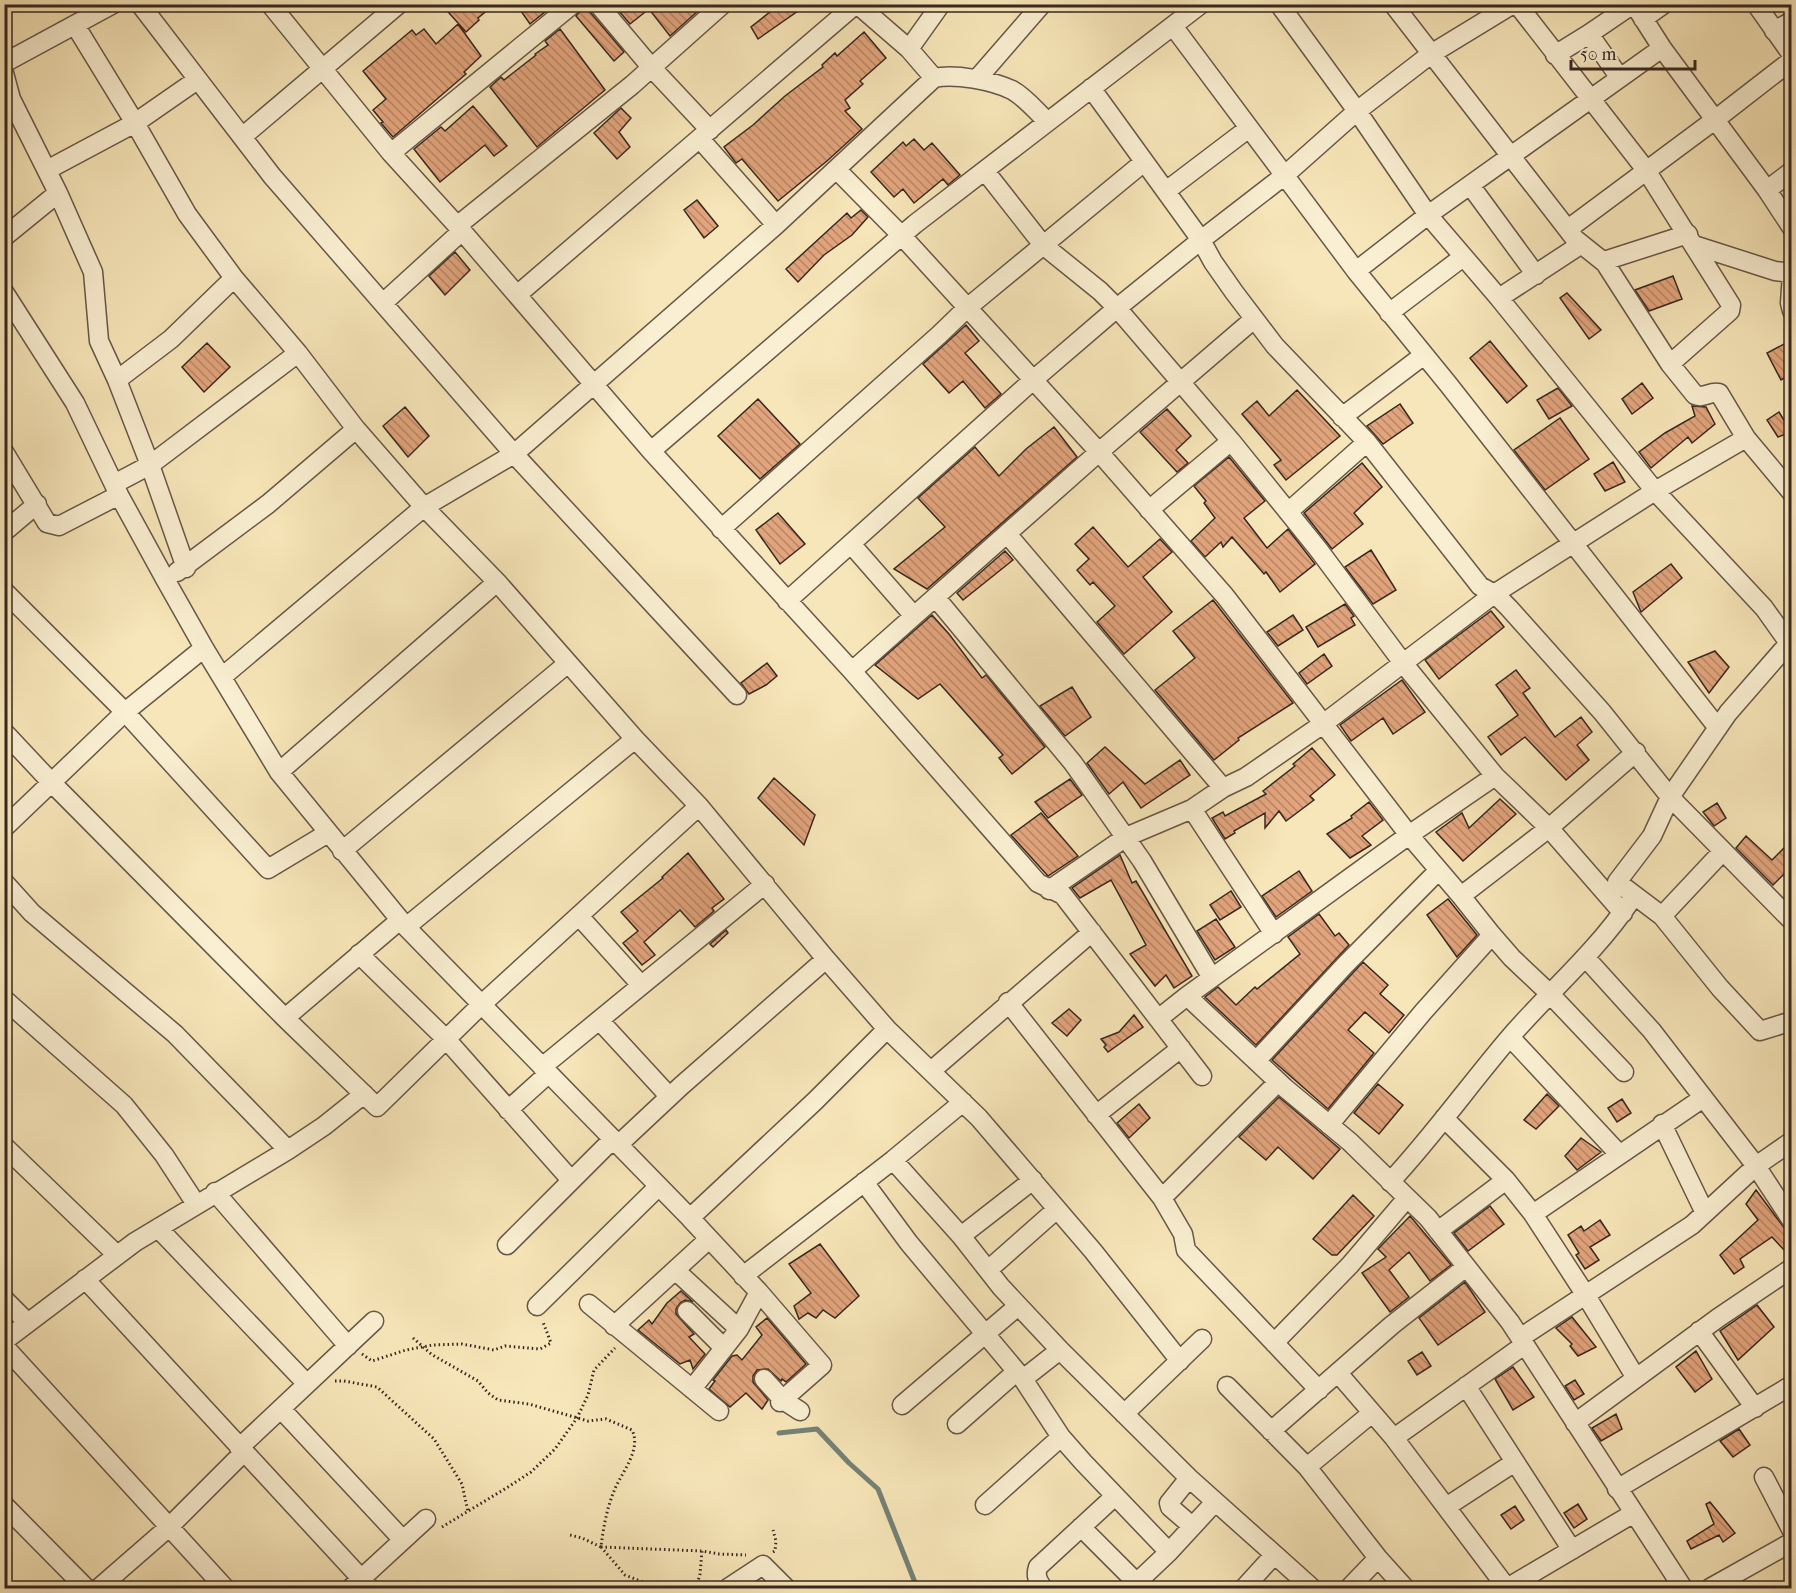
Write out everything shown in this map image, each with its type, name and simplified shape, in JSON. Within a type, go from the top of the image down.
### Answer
[{"type":"street","points":[[4,63],[113,4]]},
{"type":"street","points":[[140,4],[272,176],[514,454],[737,695]]},
{"type":"street","points":[[270,4],[391,153],[460,228],[651,451],[852,671],[1038,883],[1063,895],[1202,1076]]},
{"type":"street","points":[[242,137],[399,4]]},
{"type":"street","points":[[391,153],[573,4]]},
{"type":"street","points":[[598,4],[651,66],[776,225]]},
{"type":"street","points":[[383,303],[460,228],[632,85],[723,4]]},
{"type":"street","points":[[517,295],[857,4],[909,49],[934,78]]},
{"type":"street","points":[[909,49],[941,4]]},
{"type":"street","points":[[977,80],[1042,4]]},
{"type":"street","points":[[651,451],[902,236],[1047,121],[1201,4]]},
{"type":"street","points":[[1279,4],[1428,215],[1499,298],[1655,491],[1764,608],[1791,644],[1728,713],[1671,797],[1652,836],[1617,882],[1662,916],[1720,988],[1760,1031],[1791,1021]]},
{"type":"street","points":[[1394,4],[1580,245],[1605,263],[1670,363],[1697,397],[1719,393],[1746,438],[1791,493]]},
{"type":"street","points":[[787,601],[1032,381],[1117,308],[1285,175],[1356,111],[1431,54],[1515,4],[1646,170],[1691,239],[1731,308],[1670,363]]},
{"type":"street","points":[[1555,55],[1637,9],[1664,4]]},
{"type":"street","points":[[1756,4],[1791,55]]},
{"type":"street","points":[[1637,9],[1662,48],[1767,190],[1791,228]]},
{"type":"street","points":[[1774,31],[1791,21]]},
{"type":"street","points":[[75,25],[188,214],[234,278],[298,353],[356,429],[424,507],[497,582],[567,664],[699,807],[887,1029],[980,1118],[1180,1360]]},
{"type":"street","points":[[1173,26],[1356,271],[1718,728]]},
{"type":"street","points":[[1589,34],[1620,78]]},
{"type":"street","points":[[1356,271],[1428,215],[1662,48]]},
{"type":"street","points":[[1568,229],[1791,60]]},
{"type":"street","points":[[4,73],[8,96],[58,193],[93,272],[99,341],[117,380],[150,465],[186,568]]},
{"type":"street","points":[[222,677],[424,507],[514,454],[776,225],[934,78],[943,76],[977,80],[1013,91],[1047,121]]},
{"type":"street","points":[[46,170],[135,123],[197,80]]},
{"type":"street","points":[[1091,88],[1275,346],[1367,442],[1480,586],[1494,594],[1636,752],[1671,797],[1791,921]]},
{"type":"street","points":[[1166,191],[1250,128]]},
{"type":"street","points":[[721,529],[967,308],[1144,162]]},
{"type":"street","points":[[837,170],[902,236],[1099,452],[1225,596],[1438,872],[1512,958],[1549,993],[1624,1072]]},
{"type":"street","points":[[985,171],[1043,245],[1100,291],[1117,308],[1231,441],[1318,549],[1403,663],[1496,776],[1549,828],[1623,913]]},
{"type":"street","points":[[1767,190],[1791,171]]},
{"type":"street","points":[[1470,185],[1536,275]]},
{"type":"street","points":[[4,237],[58,193]]},
{"type":"street","points":[[1605,263],[1604,261],[1691,239],[1775,271],[1791,273],[1791,311]]},
{"type":"street","points":[[1499,298],[1580,245]]},
{"type":"street","points":[[1389,313],[1463,257]]},
{"type":"street","points":[[117,380],[164,345],[234,278]]},
{"type":"street","points":[[4,292],[75,404],[116,489],[165,579],[279,772],[342,851],[445,969],[482,1004],[690,1218],[759,1292],[822,1365],[782,1401]]},
{"type":"street","points":[[852,671],[1099,452],[1254,319]]},
{"type":"street","points":[[4,452],[47,523],[59,526],[150,465],[298,353]]},
{"type":"street","points":[[1342,417],[1424,355]]},
{"type":"street","points":[[165,579],[186,568],[268,504],[356,429]]},
{"type":"street","points":[[1049,890],[1125,837],[1192,809],[1223,788],[1246,777],[1323,724],[1494,594],[1655,491],[1746,438]]},
{"type":"street","points":[[1149,510],[1231,441]]},
{"type":"street","points":[[1288,512],[1367,442]]},
{"type":"street","points":[[4,532],[37,504]]},
{"type":"street","points":[[1008,535],[1223,788]]},
{"type":"street","points":[[851,544],[914,616]]},
{"type":"street","points":[[279,772],[497,582]]},
{"type":"street","points":[[4,591],[124,712],[268,869],[328,833]]},
{"type":"street","points":[[936,598],[1072,763],[1142,861],[1212,978]]},
{"type":"street","points":[[4,828],[124,712],[204,648]]},
{"type":"street","points":[[342,851],[567,664]]},
{"type":"street","points":[[4,732],[285,1018],[379,1107],[482,1004],[699,807]]},
{"type":"street","points":[[285,1018],[360,954],[403,923],[635,739]]},
{"type":"street","points":[[1461,896],[1549,828],[1636,752]]},
{"type":"street","points":[[1158,1019],[1409,835],[1496,776]]},
{"type":"street","points":[[1192,809],[1274,934]]},
{"type":"street","points":[[1662,916],[1723,851]]},
{"type":"street","points":[[1256,1061],[1345,965],[1438,872]]},
{"type":"street","points":[[4,882],[32,914],[175,1034],[288,1150]]},
{"type":"street","points":[[508,1110],[545,1070],[599,1020],[765,884]]},
{"type":"street","points":[[1390,1182],[1421,1149],[1510,1037],[1623,913],[1634,895]]},
{"type":"street","points":[[579,916],[641,985]]},
{"type":"street","points":[[931,1071],[1008,1002],[1092,932]]},
{"type":"street","points":[[1329,1125],[1423,1012],[1492,935]]},
{"type":"street","points":[[360,954],[446,1039],[571,1180]]},
{"type":"street","points":[[1585,957],[1652,1031],[1756,1166],[1791,1221]]},
{"type":"street","points":[[507,1245],[571,1180],[826,959]]},
{"type":"street","points":[[1187,996],[1278,1082],[1350,1142],[1438,1231],[1510,1322],[1634,1513],[1674,1586]]},
{"type":"street","points":[[4,999],[124,1105],[164,1155],[196,1204]]},
{"type":"street","points":[[1008,1002],[1162,1198],[1183,1234],[1186,1250],[1319,1390]]},
{"type":"street","points":[[599,1020],[669,1096]]},
{"type":"street","points":[[690,1218],[815,1101],[887,1029]]},
{"type":"street","points":[[1510,1037],[1619,1154]]},
{"type":"street","points":[[1096,1115],[1181,1048]]},
{"type":"street","points":[[1162,1198],[1278,1082]]},
{"type":"street","points":[[4,1341],[117,1255],[215,1192],[288,1150],[324,1126],[364,1094]]},
{"type":"street","points":[[1533,1214],[1703,1098]]},
{"type":"street","points":[[743,1276],[893,1160],[963,1102]]},
{"type":"street","points":[[1444,1118],[1506,1180],[1533,1214],[1636,1378]]},
{"type":"street","points":[[1662,1124],[1705,1213]]},
{"type":"street","points":[[1394,1438],[1466,1386],[1585,1294],[1692,1225],[1756,1166],[1791,1141]]},
{"type":"street","points":[[4,1146],[117,1255]]},
{"type":"street","points":[[893,1160],[961,1236],[1018,1306],[1060,1350],[1189,1478],[1312,1588]]},
{"type":"street","points":[[961,1236],[1033,1180]]},
{"type":"street","points":[[1438,1231],[1506,1180]]},
{"type":"street","points":[[864,1182],[909,1243],[1019,1376],[1061,1437],[1169,1552]]},
{"type":"street","points":[[537,1306],[659,1186]]},
{"type":"street","points":[[215,1192],[348,1346]]},
{"type":"street","points":[[1274,1343],[1350,1265],[1407,1198]]},
{"type":"street","points":[[988,1270],[1057,1209]]},
{"type":"street","points":[[158,1227],[307,1384]]},
{"type":"street","points":[[621,1331],[675,1270],[709,1239]]},
{"type":"street","points":[[1271,1431],[1392,1325],[1466,1267]]},
{"type":"street","points":[[1575,1423],[1699,1331],[1791,1268]]},
{"type":"street","points":[[675,1270],[739,1329]]},
{"type":"street","points":[[85,1279],[360,1585],[403,1540],[431,1525]]},
{"type":"street","points":[[692,1389],[739,1329],[759,1292]]},
{"type":"street","points":[[4,1299],[28,1323]]},
{"type":"street","points":[[590,1304],[719,1411]]},
{"type":"street","points":[[902,1405],[1018,1306]]},
{"type":"street","points":[[687,1311],[724,1348]]},
{"type":"street","points":[[99,1588],[169,1527],[281,1409],[374,1321]]},
{"type":"street","points":[[1699,1331],[1755,1408]]},
{"type":"street","points":[[1124,1414],[1202,1339]]},
{"type":"street","points":[[4,1346],[225,1588]]},
{"type":"street","points":[[957,1424],[1019,1376],[1060,1350]]},
{"type":"street","points":[[1338,1373],[1394,1438],[1507,1588],[1634,1513]]},
{"type":"street","points":[[764,1379],[782,1401],[800,1411]]},
{"type":"street","points":[[1227,1386],[1307,1467],[1378,1558],[1405,1588]]},
{"type":"street","points":[[1466,1386],[1572,1550]]},
{"type":"street","points":[[1617,1489],[1790,1388]]},
{"type":"street","points":[[281,1409],[403,1540]]},
{"type":"street","points":[[1307,1467],[1372,1413]]},
{"type":"street","points":[[985,1505],[1061,1437]]},
{"type":"street","points":[[1446,1507],[1515,1462]]},
{"type":"street","points":[[1764,1477],[1791,1531]]},
{"type":"street","points":[[1189,1478],[1169,1503],[1170,1507],[1192,1526]]},
{"type":"street","points":[[1043,1588],[1037,1579],[1038,1567],[1115,1496]]},
{"type":"street","points":[[1081,1527],[1134,1586],[1215,1502]]},
{"type":"street","points":[[4,1505],[86,1588]]},
{"type":"street","points":[[1710,1588],[1791,1542]]},
{"type":"street","points":[[1245,1588],[1274,1555]]},
{"type":"street","points":[[1349,1588],[1378,1558]]},
{"type":"street","points":[[728,1588],[763,1565],[786,1588]]},
{"type":"path","points":[[348,1346],[372,1361],[423,1347],[462,1344],[494,1350],[505,1346],[540,1349],[551,1343],[537,1306]]},
{"type":"path","points":[[431,1525],[468,1512],[531,1472],[555,1449],[577,1418],[588,1395],[594,1370],[621,1331]]},
{"type":"path","points":[[413,1338],[431,1354],[478,1381],[488,1393],[498,1400],[529,1404],[588,1421],[606,1419],[632,1430],[636,1437],[627,1467],[614,1491],[601,1548]]},
{"type":"path","points":[[307,1384],[344,1381],[377,1387],[434,1439],[462,1484],[468,1512]]},
{"type":"path","points":[[769,1553],[775,1551],[776,1542],[773,1530]]},
{"type":"path","points":[[570,1535],[601,1548],[702,1551],[748,1555]]},
{"type":"path","points":[[601,1548],[625,1575],[658,1588]]},
{"type":"path","points":[[696,1588],[702,1551]]},
{"type":"building","points":[[441,4],[495,4],[466,32]]},
{"type":"building","points":[[516,4],[535,4],[540,11],[544,8],[546,11],[530,24]]},
{"type":"building","points":[[584,4],[587,4],[589,11],[624,52],[614,61],[576,16]]},
{"type":"building","points":[[613,4],[695,4],[699,10],[670,36],[649,9],[630,24]]},
{"type":"building","points":[[780,4],[808,4],[758,39],[751,27]]},
{"type":"building","points":[[458,24],[481,56],[464,72],[466,74],[393,137],[373,110],[386,99],[363,71],[412,30],[416,35],[424,29],[436,44]]},
{"type":"building","points":[[560,29],[605,90],[537,147],[490,87],[501,77],[504,80],[536,55],[548,45],[545,41]]},
{"type":"building","points":[[864,32],[886,58],[860,81],[863,84],[845,100],[850,108],[845,111],[862,129],[778,201],[742,159],[736,163],[724,147],[823,67],[822,65],[835,53],[837,56]]},
{"type":"building","points":[[473,106],[507,146],[494,156],[485,145],[440,182],[414,149],[441,127],[445,131]]},
{"type":"building","points":[[621,108],[631,118],[619,132],[630,147],[617,159],[594,133]]},
{"type":"building","points":[[914,139],[924,150],[932,143],[960,175],[948,185],[943,179],[914,203],[903,189],[894,197],[871,172],[903,142],[906,146]]},
{"type":"building","points":[[697,200],[718,226],[704,238],[684,210]]},
{"type":"building","points":[[861,210],[868,217],[852,235],[824,255],[798,282],[786,269],[847,213],[851,218]]},
{"type":"building","points":[[455,252],[470,270],[445,295],[429,276]]},
{"type":"building","points":[[1673,276],[1682,299],[1649,311],[1635,290]]},
{"type":"building","points":[[1567,293],[1601,330],[1589,339],[1560,298]]},
{"type":"building","points":[[966,325],[979,341],[965,353],[1001,394],[985,408],[963,381],[949,393],[923,364]]},
{"type":"building","points":[[1490,341],[1527,386],[1507,403],[1470,358]]},
{"type":"building","points":[[1788,342],[1791,349],[1791,374],[1781,380],[1767,353]]},
{"type":"building","points":[[207,343],[230,367],[204,392],[182,367]]},
{"type":"building","points":[[1642,383],[1653,398],[1632,414],[1622,399]]},
{"type":"building","points":[[1558,388],[1572,406],[1549,419],[1537,400]]},
{"type":"building","points":[[1297,390],[1340,436],[1286,480],[1274,465],[1281,460],[1242,414],[1257,401],[1269,416]]},
{"type":"building","points":[[758,399],[800,444],[760,479],[718,436]]},
{"type":"building","points":[[1400,404],[1413,423],[1383,444],[1367,426]]},
{"type":"building","points":[[1692,406],[1706,407],[1715,424],[1692,443],[1688,437],[1651,468],[1639,452],[1665,433],[1695,416]]},
{"type":"building","points":[[405,407],[429,436],[408,457],[383,426]]},
{"type":"building","points":[[1167,409],[1191,436],[1176,450],[1188,463],[1177,472],[1140,432]]},
{"type":"building","points":[[1779,412],[1791,432],[1778,437],[1767,420]]},
{"type":"building","points":[[1560,418],[1589,459],[1545,490],[1514,450]]},
{"type":"building","points":[[1054,427],[1077,457],[927,589],[894,569],[945,527],[918,498],[975,447],[999,476],[1026,449]]},
{"type":"building","points":[[1229,457],[1265,501],[1244,518],[1267,548],[1288,529],[1315,564],[1280,592],[1266,572],[1264,574],[1232,537],[1223,547],[1221,542],[1205,557],[1191,541],[1215,518],[1204,503],[1206,501],[1194,486]]},
{"type":"building","points":[[1613,462],[1625,482],[1605,491],[1594,474]]},
{"type":"building","points":[[1362,463],[1382,487],[1354,513],[1363,524],[1332,549],[1304,513]]},
{"type":"building","points":[[778,513],[805,544],[780,564],[756,530]]},
{"type":"building","points":[[1093,527],[1128,567],[1160,539],[1172,552],[1143,577],[1172,612],[1124,654],[1097,622],[1115,606],[1093,582],[1090,585],[1077,570],[1089,559],[1075,544]]},
{"type":"building","points":[[1371,550],[1396,590],[1373,604],[1345,567]]},
{"type":"building","points":[[1005,551],[1013,560],[963,600],[957,593]]},
{"type":"building","points":[[1671,564],[1682,578],[1641,612],[1633,592]]},
{"type":"building","points":[[1213,600],[1293,703],[1238,738],[1239,740],[1214,760],[1155,690],[1195,658],[1173,631]]},
{"type":"building","points":[[1345,604],[1354,616],[1351,618],[1355,625],[1318,647],[1306,627]]},
{"type":"building","points":[[1491,611],[1504,627],[1439,679],[1425,660]]},
{"type":"building","points":[[932,615],[982,678],[986,675],[1045,747],[1012,774],[999,758],[1003,755],[940,684],[918,699],[875,665]]},
{"type":"building","points":[[1293,615],[1303,630],[1278,646],[1267,632]]},
{"type":"building","points":[[1715,651],[1729,667],[1709,693],[1688,662]]},
{"type":"building","points":[[1324,654],[1332,666],[1307,684],[1299,673]]},
{"type":"building","points":[[767,663],[777,676],[749,694],[741,683]]},
{"type":"building","points":[[1516,670],[1530,688],[1523,693],[1555,737],[1581,717],[1592,732],[1577,745],[1589,760],[1566,780],[1525,737],[1501,755],[1488,737],[1518,715],[1496,685]]},
{"type":"building","points":[[1402,680],[1425,712],[1393,734],[1383,718],[1351,741],[1340,725]]},
{"type":"building","points":[[1072,687],[1091,717],[1065,736],[1040,706]]},
{"type":"building","points":[[1105,747],[1145,784],[1180,760],[1190,775],[1141,808],[1123,782],[1109,794],[1087,763]]},
{"type":"building","points":[[1312,748],[1335,775],[1310,796],[1314,800],[1286,821],[1279,811],[1265,828],[1265,813],[1234,831],[1235,833],[1225,839],[1212,818],[1223,812],[1225,816],[1266,794],[1263,791],[1295,766],[1293,764]]},
{"type":"building","points":[[774,778],[815,815],[804,845],[758,798]]},
{"type":"building","points":[[1070,779],[1082,795],[1048,818],[1035,802]]},
{"type":"building","points":[[1500,799],[1516,814],[1463,861],[1436,832],[1462,813],[1469,828]]},
{"type":"building","points":[[1369,802],[1383,820],[1362,836],[1371,845],[1350,858],[1327,834],[1352,818],[1351,816]]},
{"type":"building","points":[[1717,803],[1726,818],[1714,826],[1703,812]]},
{"type":"building","points":[[1041,813],[1078,856],[1048,876],[1011,835]]},
{"type":"building","points":[[1746,836],[1772,860],[1785,847],[1791,856],[1791,867],[1773,885],[1736,848]]},
{"type":"building","points":[[688,853],[724,899],[712,908],[714,911],[695,927],[680,910],[644,942],[655,955],[642,965],[623,943],[638,931],[621,912],[663,878]]},
{"type":"building","points":[[1120,855],[1132,883],[1136,881],[1192,976],[1174,988],[1166,975],[1155,986],[1130,954],[1146,945],[1111,880],[1080,898],[1072,888]]},
{"type":"building","points":[[1299,871],[1312,891],[1276,917],[1262,896]]},
{"type":"building","points":[[1231,891],[1241,907],[1220,920],[1210,905]]},
{"type":"building","points":[[1448,899],[1477,935],[1457,957],[1427,915]]},
{"type":"building","points":[[1319,914],[1335,936],[1339,933],[1349,945],[1256,1045],[1205,997],[1218,987],[1236,1005],[1255,987],[1257,989],[1300,954],[1288,937]]},
{"type":"building","points":[[1216,919],[1235,947],[1215,960],[1197,931]]},
{"type":"building","points":[[726,930],[728,933],[713,947],[710,944]]},
{"type":"building","points":[[1363,962],[1388,985],[1380,994],[1404,1015],[1389,1033],[1365,1012],[1348,1030],[1374,1053],[1328,1109],[1272,1060]]},
{"type":"building","points":[[1069,1009],[1081,1020],[1067,1036],[1052,1023]]},
{"type":"building","points":[[1134,1015],[1143,1027],[1108,1052],[1101,1039],[1119,1032]]},
{"type":"building","points":[[1378,1084],[1403,1105],[1379,1134],[1354,1113]]},
{"type":"building","points":[[1547,1094],[1559,1106],[1536,1129],[1524,1120]]},
{"type":"building","points":[[1279,1097],[1340,1149],[1313,1179],[1278,1147],[1266,1160],[1239,1137]]},
{"type":"building","points":[[1622,1099],[1631,1113],[1617,1122],[1608,1108]]},
{"type":"building","points":[[1139,1104],[1150,1118],[1129,1138],[1117,1123]]},
{"type":"building","points":[[1581,1138],[1601,1152],[1577,1170],[1565,1156]]},
{"type":"building","points":[[1756,1190],[1791,1237],[1784,1250],[1772,1237],[1740,1259],[1744,1267],[1734,1274],[1720,1255],[1758,1220],[1746,1204]]},
{"type":"building","points":[[1353,1195],[1374,1216],[1337,1255],[1332,1255],[1313,1239]]},
{"type":"building","points":[[1490,1206],[1504,1224],[1468,1251],[1454,1233]]},
{"type":"building","points":[[1410,1216],[1451,1265],[1430,1281],[1409,1252],[1389,1270],[1409,1297],[1390,1312],[1362,1273],[1386,1257],[1378,1249]]},
{"type":"building","points":[[1600,1220],[1610,1235],[1590,1247],[1599,1260],[1585,1269],[1568,1235],[1581,1226],[1584,1231]]},
{"type":"building","points":[[820,1244],[859,1296],[835,1318],[823,1310],[816,1318],[808,1313],[799,1319],[794,1306],[811,1293],[789,1264]]},
{"type":"building","points":[[1465,1282],[1485,1312],[1438,1345],[1419,1318]]},
{"type":"building","points":[[681,1291],[693,1302],[685,1300],[680,1303],[676,1314],[694,1334],[689,1337],[705,1354],[693,1369],[690,1360],[680,1364],[638,1330],[649,1320],[652,1324],[667,1303]]},
{"type":"building","points":[[1757,1305],[1774,1327],[1738,1360],[1720,1331]]},
{"type":"building","points":[[1572,1317],[1596,1347],[1578,1356],[1570,1346],[1572,1344],[1556,1328]]},
{"type":"building","points":[[767,1318],[806,1364],[786,1382],[782,1379],[781,1381],[768,1369],[757,1370],[753,1376],[753,1382],[768,1400],[762,1409],[746,1393],[730,1407],[709,1389],[715,1381],[713,1380],[732,1356],[737,1355],[742,1360],[762,1335],[756,1327]]},
{"type":"building","points":[[1696,1351],[1712,1379],[1695,1392],[1676,1367]]},
{"type":"building","points":[[1422,1352],[1431,1366],[1417,1375],[1408,1361]]},
{"type":"building","points":[[1513,1367],[1534,1397],[1513,1410],[1495,1379]]},
{"type":"building","points":[[1575,1380],[1584,1394],[1574,1400],[1565,1386]]},
{"type":"building","points":[[1616,1414],[1622,1429],[1601,1441],[1592,1428]]},
{"type":"building","points":[[1739,1429],[1750,1445],[1733,1457],[1720,1441]]},
{"type":"building","points":[[1710,1502],[1735,1533],[1723,1542],[1719,1535],[1691,1549],[1687,1541],[1714,1524],[1706,1504]]},
{"type":"building","points":[[1578,1504],[1587,1519],[1574,1528],[1564,1513]]},
{"type":"building","points":[[1515,1506],[1524,1520],[1511,1529],[1501,1515]]},
{"type":"waterway","points":[[779,1433],[817,1429],[878,1489],[916,1585],[932,1588]]}]
